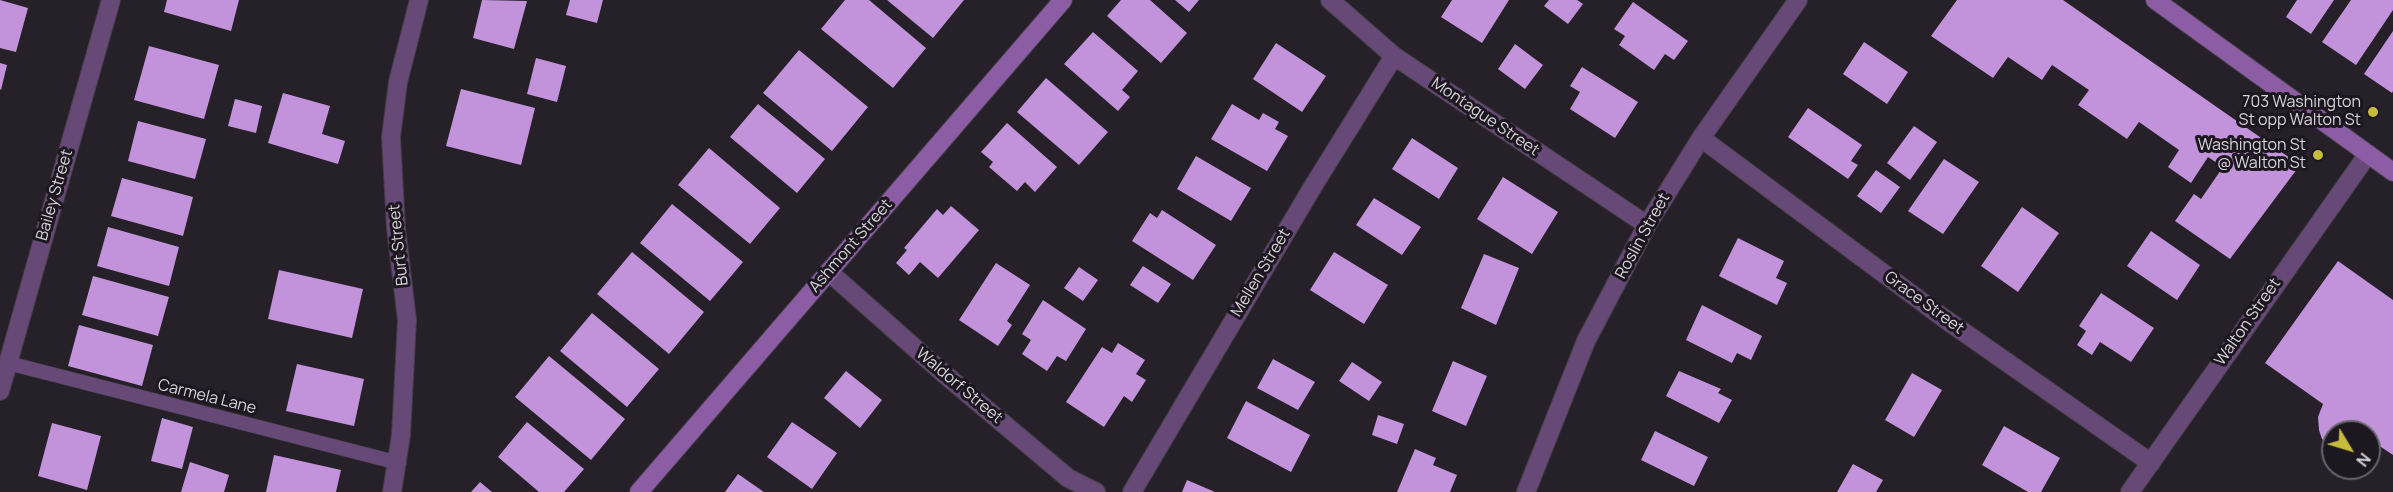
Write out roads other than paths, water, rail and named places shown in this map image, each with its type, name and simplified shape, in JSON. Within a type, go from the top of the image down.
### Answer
[{"type":"street","name":"Bailey Street","points":[[0,391],[8,363],[6,344],[111,0]]},
{"type":"street","name":"Burt Street","points":[[392,492],[399,463],[407,320],[396,228],[391,137],[398,82],[419,0]]},
{"type":"street","name":"Ashmont Street","points":[[639,492],[1063,0]]},
{"type":"street","name":"Montague Street","points":[[1330,0],[1394,56],[1647,225]]},
{"type":"street","name":"Roslin Street","points":[[1526,492],[1586,341],[1647,225],[1701,138],[1798,0]]},
{"type":"street","points":[[2155,0],[2393,172]]},
{"type":"street","name":"Mellen Street","points":[[1132,492],[1306,198],[1394,56]]},
{"type":"street","name":"Grace Street","points":[[1701,138],[1945,319],[2151,463]]},
{"type":"street","name":"Walton Street","points":[[2130,492],[2368,154]]},
{"type":"street","name":"Waldorf Street","points":[[829,272],[942,372],[1068,478],[1096,492]]},
{"type":"lane","name":"Carmela Lane","points":[[8,363],[399,463]]},
{"type":"place","name":"703 Washington St opp Walton St","points":[[2373,112]]},
{"type":"place","name":"Washington St @ Walton St","points":[[2318,155]]}]
